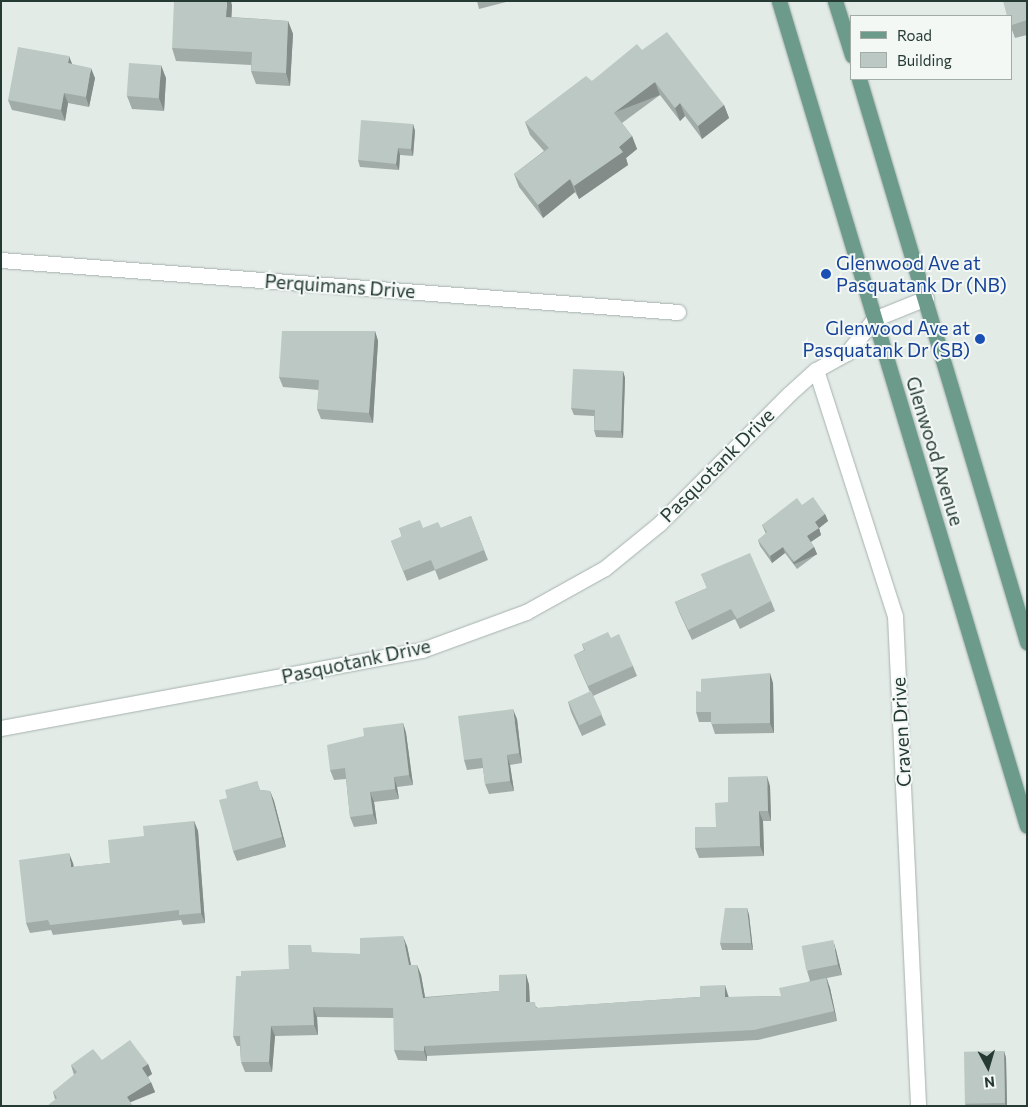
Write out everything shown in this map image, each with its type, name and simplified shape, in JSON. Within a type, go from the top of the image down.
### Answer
[{"type":"main road","name":"Glenwood Avenue","points":[[779,1],[1027,826]]},
{"type":"main road","points":[[835,1],[850,49]]},
{"type":"main road","name":"Glenwood Avenue","points":[[859,80],[926,298],[1027,642]]},
{"type":"street","name":"Perquimans Drive","points":[[1,260],[678,312]]},
{"type":"street","name":"Pasquotank Drive","points":[[1,728],[422,650],[526,612],[605,568],[658,524],[816,370],[847,353],[874,319],[926,298]]},
{"type":"street","name":"Craven Drive","points":[[816,370],[895,616],[918,1106]]},
{"type":"building","points":[[174,1],[227,1],[226,17],[288,21],[286,73],[251,71],[252,52],[172,48]]},
{"type":"building","points":[[1003,1],[1027,1],[1027,20],[1013,25],[1013,15],[1007,15]]},
{"type":"building","points":[[667,32],[724,105],[698,126],[680,103],[675,108],[655,82],[614,113],[632,136],[619,147],[623,152],[574,186],[570,179],[538,205],[514,174],[549,148],[525,122],[586,76],[592,81],[637,44],[642,50]]},
{"type":"building","points":[[18,47],[69,56],[68,63],[91,68],[86,97],[64,93],[61,110],[8,100]]},
{"type":"building","points":[[129,63],[161,65],[159,98],[127,96]]},
{"type":"building","points":[[361,120],[413,124],[411,149],[398,148],[396,164],[358,160]]},
{"type":"building","points":[[282,331],[375,331],[369,413],[317,409],[319,380],[279,377]]},
{"type":"building","points":[[573,369],[623,371],[621,431],[594,430],[595,410],[571,408]]},
{"type":"building","points":[[813,497],[825,514],[815,522],[819,528],[807,536],[814,547],[794,562],[783,547],[770,556],[758,540],[767,532],[762,525],[797,498],[802,505]]},
{"type":"building","points":[[471,516],[484,550],[435,570],[431,560],[403,571],[391,541],[402,536],[399,528],[420,520],[423,528],[438,522],[441,528]]},
{"type":"building","points":[[750,553],[771,601],[737,619],[731,609],[688,630],[675,602],[707,588],[701,574]]},
{"type":"building","points":[[608,632],[611,638],[619,634],[633,666],[588,686],[574,655],[585,650],[582,644]]},
{"type":"building","points":[[770,673],[770,723],[711,724],[711,712],[696,712],[696,691],[701,692],[701,679]]},
{"type":"building","points":[[591,691],[602,715],[579,725],[568,702]]},
{"type":"building","points":[[513,709],[519,753],[507,755],[510,781],[485,784],[482,758],[464,760],[458,716]]},
{"type":"building","points":[[403,723],[409,775],[394,777],[395,789],[370,792],[373,814],[350,817],[345,768],[330,770],[327,745],[364,736],[363,728]]},
{"type":"building","points":[[767,776],[768,811],[759,811],[760,846],[695,848],[695,827],[716,827],[715,803],[728,802],[728,777]]},
{"type":"building","points":[[257,781],[260,790],[270,791],[282,837],[233,851],[219,800],[227,798],[225,790]]},
{"type":"building","points":[[194,821],[201,913],[179,915],[179,910],[50,925],[48,920],[26,923],[19,860],[69,853],[71,867],[110,863],[108,840],[144,836],[143,826]]},
{"type":"building","points":[[725,908],[747,908],[751,943],[720,943]]},
{"type":"building","points":[[403,936],[409,965],[417,965],[423,998],[499,991],[499,975],[526,974],[526,1002],[535,1002],[536,1008],[700,997],[700,986],[725,985],[725,997],[781,996],[779,988],[826,978],[834,1011],[754,1030],[424,1046],[424,1051],[394,1050],[393,1008],[313,1007],[314,1025],[271,1026],[269,1062],[241,1062],[240,1036],[233,1036],[236,976],[241,976],[241,971],[289,969],[288,945],[311,945],[312,952],[360,954],[360,938]]},
{"type":"building","points":[[833,940],[838,965],[806,971],[802,946]]},
{"type":"building","points":[[130,1040],[148,1064],[142,1068],[151,1082],[127,1097],[133,1106],[47,1106],[57,1098],[53,1092],[77,1072],[71,1065],[93,1049],[102,1060]]},
{"type":"building","points":[[1004,1051],[1005,1103],[965,1104],[964,1052]]},
{"type":"place","name":"Glenwood Ave at Pasquatank Dr (NB)","points":[[826,274]]},
{"type":"place","name":"Glenwood Ave at Pasquatank Dr (SB)","points":[[980,339]]}]
